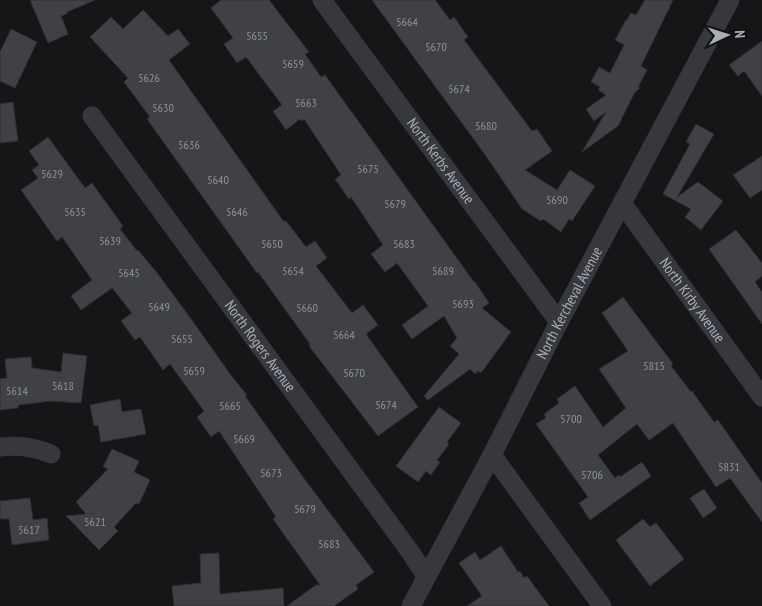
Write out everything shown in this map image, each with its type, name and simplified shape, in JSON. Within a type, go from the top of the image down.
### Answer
[{"type":"street","name":"North Kerbs Avenue","points":[[322,0],[559,322]]},
{"type":"street","name":"North Kercheval Avenue","points":[[410,606],[492,455],[559,322],[730,0]]},
{"type":"street","name":"North Rogers Avenue","points":[[92,116],[426,576]]},
{"type":"street","name":"North Kirby Avenue","points":[[622,203],[762,397]]},
{"type":"street","points":[[0,447],[22,446],[50,454]]},
{"type":"street","points":[[492,455],[602,606]]},
{"type":"building","points":[[30,0],[95,0],[61,16],[68,34],[48,43]]},
{"type":"building","points":[[221,0],[269,0],[309,52],[305,54],[321,77],[325,75],[475,282],[489,303],[482,308],[511,332],[481,373],[478,371],[475,374],[470,369],[428,400],[424,396],[459,354],[450,346],[457,338],[444,316],[412,339],[402,325],[428,306],[397,263],[385,272],[371,254],[383,245],[351,197],[349,199],[335,179],[341,175],[304,119],[302,121],[300,119],[286,130],[273,111],[282,105],[246,57],[237,63],[224,44],[233,38],[211,8]]},
{"type":"building","points":[[372,0],[435,0],[450,20],[454,17],[468,37],[464,40],[532,131],[537,129],[552,151],[525,170],[557,190],[570,170],[595,186],[572,221],[569,219],[561,232],[543,219],[541,221],[522,209],[486,156]]},
{"type":"building","points":[[645,0],[673,0],[641,66],[647,70],[638,87],[640,88],[635,92],[618,126],[582,152],[606,112],[594,121],[586,109],[606,95],[598,90],[600,87],[591,82],[599,67],[610,73],[624,45],[615,40],[631,13],[636,15]]},
{"type":"building","points":[[143,10],[168,36],[178,29],[190,44],[169,60],[284,222],[286,221],[306,247],[315,241],[327,258],[316,266],[352,313],[363,305],[378,325],[366,334],[418,407],[378,436],[309,346],[310,344],[147,119],[150,117],[124,82],[128,78],[90,37],[111,17],[123,29]]},
{"type":"building","points":[[11,29],[37,42],[15,88],[0,81],[0,52]]},
{"type":"building","points":[[762,41],[762,96],[744,71],[738,76],[729,65]]},
{"type":"building","points":[[13,102],[18,141],[0,143],[0,104]]},
{"type":"building","points":[[696,124],[714,134],[677,197],[698,182],[723,201],[701,230],[685,217],[691,209],[663,194],[690,144],[686,142]]},
{"type":"building","points":[[48,137],[85,188],[92,183],[123,226],[120,229],[158,274],[247,395],[245,396],[303,477],[374,572],[356,585],[358,589],[334,606],[287,606],[316,585],[320,585],[273,519],[276,517],[219,431],[211,437],[197,417],[204,411],[170,364],[163,370],[140,337],[135,340],[121,321],[132,313],[112,288],[81,310],[71,296],[92,280],[62,237],[57,241],[21,190],[38,178],[32,170],[39,165],[29,151]]},
{"type":"building","points":[[762,156],[762,190],[750,198],[733,175]]},
{"type":"building","points":[[736,230],[762,263],[762,276],[755,282],[762,292],[762,324],[709,249]]},
{"type":"building","points":[[623,297],[673,364],[671,366],[714,422],[718,420],[762,483],[762,522],[730,478],[716,487],[673,423],[649,440],[637,424],[598,455],[615,478],[619,475],[620,477],[642,462],[651,476],[590,520],[579,503],[588,497],[536,424],[546,418],[544,414],[559,403],[557,399],[575,386],[603,427],[626,408],[599,369],[628,351],[602,313]]},
{"type":"building","points":[[63,353],[87,356],[81,403],[51,401],[18,405],[18,408],[0,410],[0,379],[7,378],[5,359],[31,357],[32,368],[61,372]]},
{"type":"building","points":[[120,399],[122,412],[141,409],[146,434],[101,442],[98,425],[94,426],[90,405]]},
{"type":"building","points":[[439,407],[461,423],[447,442],[449,444],[437,460],[440,462],[431,475],[426,471],[418,482],[396,466]]},
{"type":"building","points":[[112,449],[139,461],[134,472],[150,480],[139,504],[136,503],[114,527],[118,531],[99,550],[66,516],[86,514],[76,502],[108,469],[103,467]]},
{"type":"building","points":[[704,489],[717,508],[703,518],[690,498]]},
{"type":"building","points":[[30,498],[33,520],[47,518],[49,540],[12,545],[9,519],[0,519],[0,501]]},
{"type":"building","points":[[643,519],[650,527],[656,523],[684,559],[650,586],[616,540]]},
{"type":"building","points":[[501,546],[518,572],[520,571],[524,578],[527,576],[549,606],[467,606],[482,596],[459,563],[475,552],[480,560]]},
{"type":"building","points":[[219,553],[220,594],[283,588],[284,606],[174,606],[172,586],[201,583],[200,554]]}]
